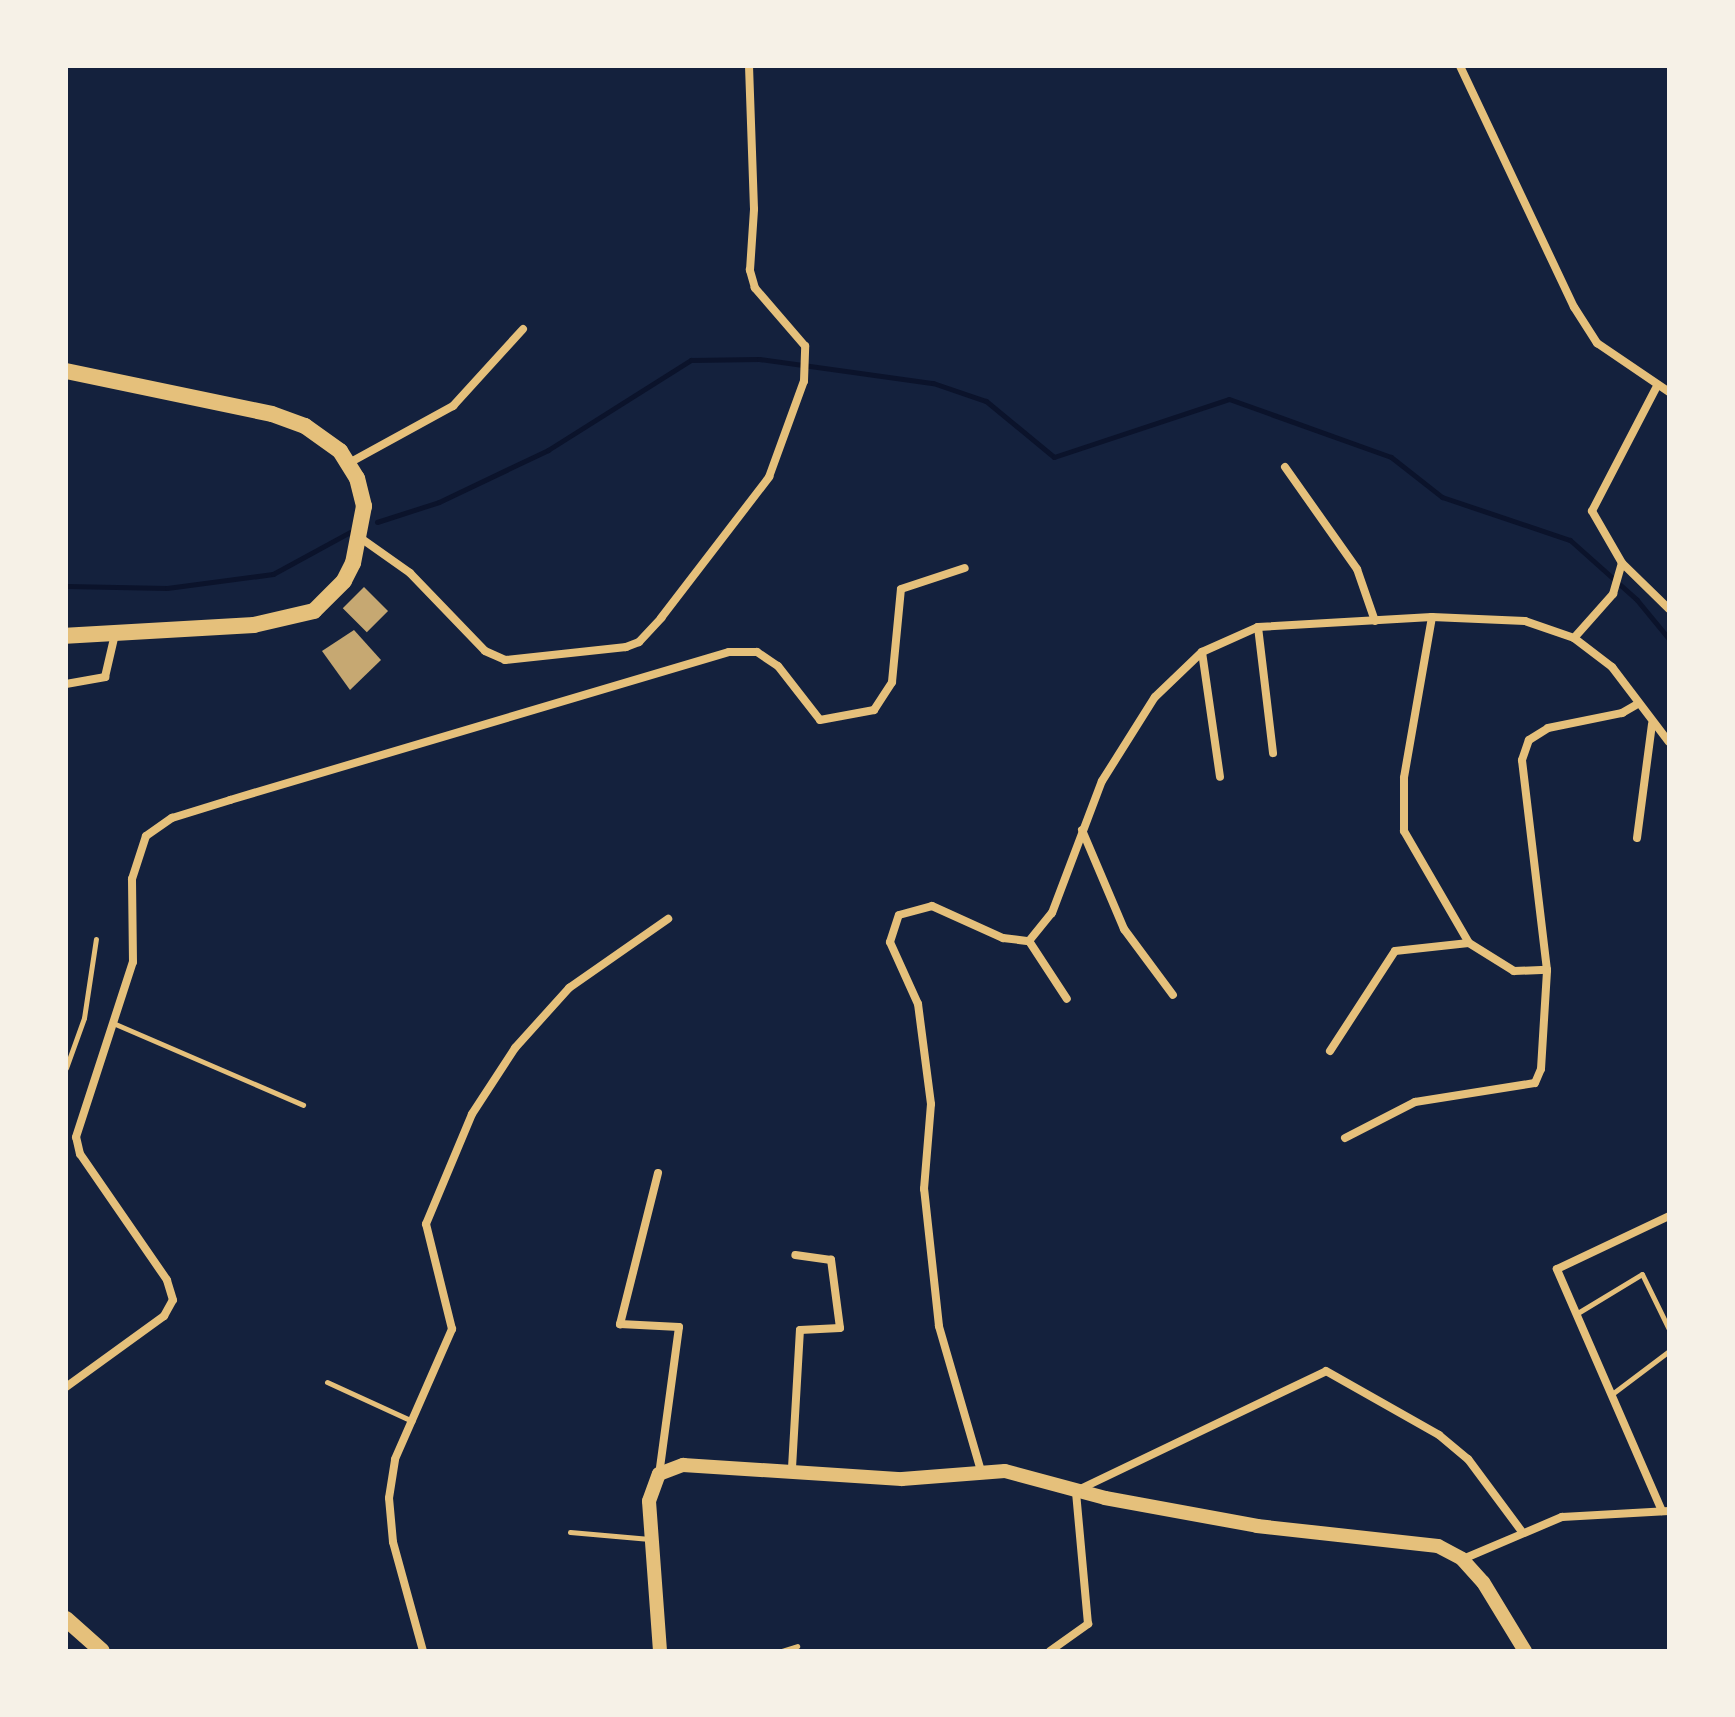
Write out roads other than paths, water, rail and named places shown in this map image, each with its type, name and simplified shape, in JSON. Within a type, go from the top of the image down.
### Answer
[{"type":"main road","points":[[66,371],[272,414],[327,439],[349,463],[362,490],[362,539],[344,581],[314,611],[297,617],[66,636]]},
{"type":"main road","points":[[66,1619],[102,1651]]},
{"type":"street","points":[[362,539],[410,573],[485,651],[505,660],[626,647],[639,642],[661,618],[769,477],[804,381],[805,346],[755,288],[750,270],[749,66]]},
{"type":"street","points":[[1460,66],[1574,307],[1597,343],[1669,392]]},
{"type":"street","points":[[349,463],[453,406],[523,329]]},
{"type":"street","points":[[1657,386],[1592,511],[1622,563],[1669,609]]},
{"type":"street","points":[[1285,467],[1357,569],[1375,621]]},
{"type":"street","points":[[1574,638],[1613,594],[1622,563]]},
{"type":"street","points":[[66,1387],[164,1316],[173,1300],[167,1280],[80,1154],[76,1137],[133,962],[132,879],[146,836],[172,818],[441,734],[729,652],[757,652],[778,666],[820,720],[874,710],[886,697],[901,589],[965,568]]},
{"type":"street","points":[[1432,617],[1404,778],[1404,831],[1469,943],[1514,971],[1547,970]]},
{"type":"street","points":[[1029,941],[1052,913],[1102,781],[1155,697],[1202,652],[1258,627],[1432,617],[1525,621],[1574,638],[1612,667],[1636,705],[1669,742]]},
{"type":"street","points":[[1258,627],[1273,753]]},
{"type":"street","points":[[66,684],[105,677],[115,633]]},
{"type":"street","points":[[1202,652],[1220,777]]},
{"type":"street","points":[[1345,1138],[1415,1102],[1535,1083],[1541,1069],[1547,970],[1522,760],[1529,740],[1548,728],[1622,713],[1636,705]]},
{"type":"street","points":[[1637,838],[1652,724]]},
{"type":"street","points":[[1082,830],[1124,929],[1173,995]]},
{"type":"street","points":[[981,1471],[939,1326],[924,1189],[931,1104],[918,1004],[890,942],[899,915],[932,906],[1003,938],[1029,941]]},
{"type":"street","points":[[423,1651],[393,1542],[389,1498],[395,1459],[452,1329],[426,1224],[472,1114],[515,1048],[569,988],[668,919]]},
{"type":"street","points":[[1029,941],[1067,999]]},
{"type":"street","points":[[1330,1051],[1395,951],[1469,943]]},
{"type":"street","points":[[658,1173],[620,1324],[679,1327],[659,1474],[649,1501],[660,1651]]},
{"type":"street","points":[[1462,1559],[1546,1520],[1596,1511],[1665,1511],[1557,1269],[1669,1216]]},
{"type":"street","points":[[792,1468],[800,1330],[840,1328],[831,1260],[795,1255]]},
{"type":"street","points":[[1076,1491],[1326,1371],[1449,1443],[1468,1459],[1523,1533]]},
{"type":"street","points":[[659,1474],[683,1465],[792,1468],[902,1479],[981,1471],[1021,1473],[1076,1491],[1257,1526],[1425,1544],[1462,1559],[1514,1627],[1525,1651]]},
{"type":"street","points":[[1050,1651],[1088,1624],[1076,1491]]},
{"type":"lane","points":[[66,1068],[84,1018],[96,939]]},
{"type":"lane","points":[[112,1023],[303,1105]]},
{"type":"lane","points":[[1576,1314],[1642,1274],[1669,1329]]},
{"type":"lane","points":[[1611,1394],[1669,1351]]},
{"type":"lane","points":[[327,1382],[413,1421]]},
{"type":"lane","points":[[570,1532],[651,1540]]},
{"type":"lane","points":[[782,1651],[797,1646]]},
{"type":"waterway","points":[[377,522],[439,502],[548,450],[691,360],[759,359],[933,383],[986,401],[1054,457],[1229,399],[1391,457],[1442,497],[1570,540],[1637,600],[1669,639]]},
{"type":"waterway","points":[[66,586],[167,588],[273,574],[350,532]]}]
